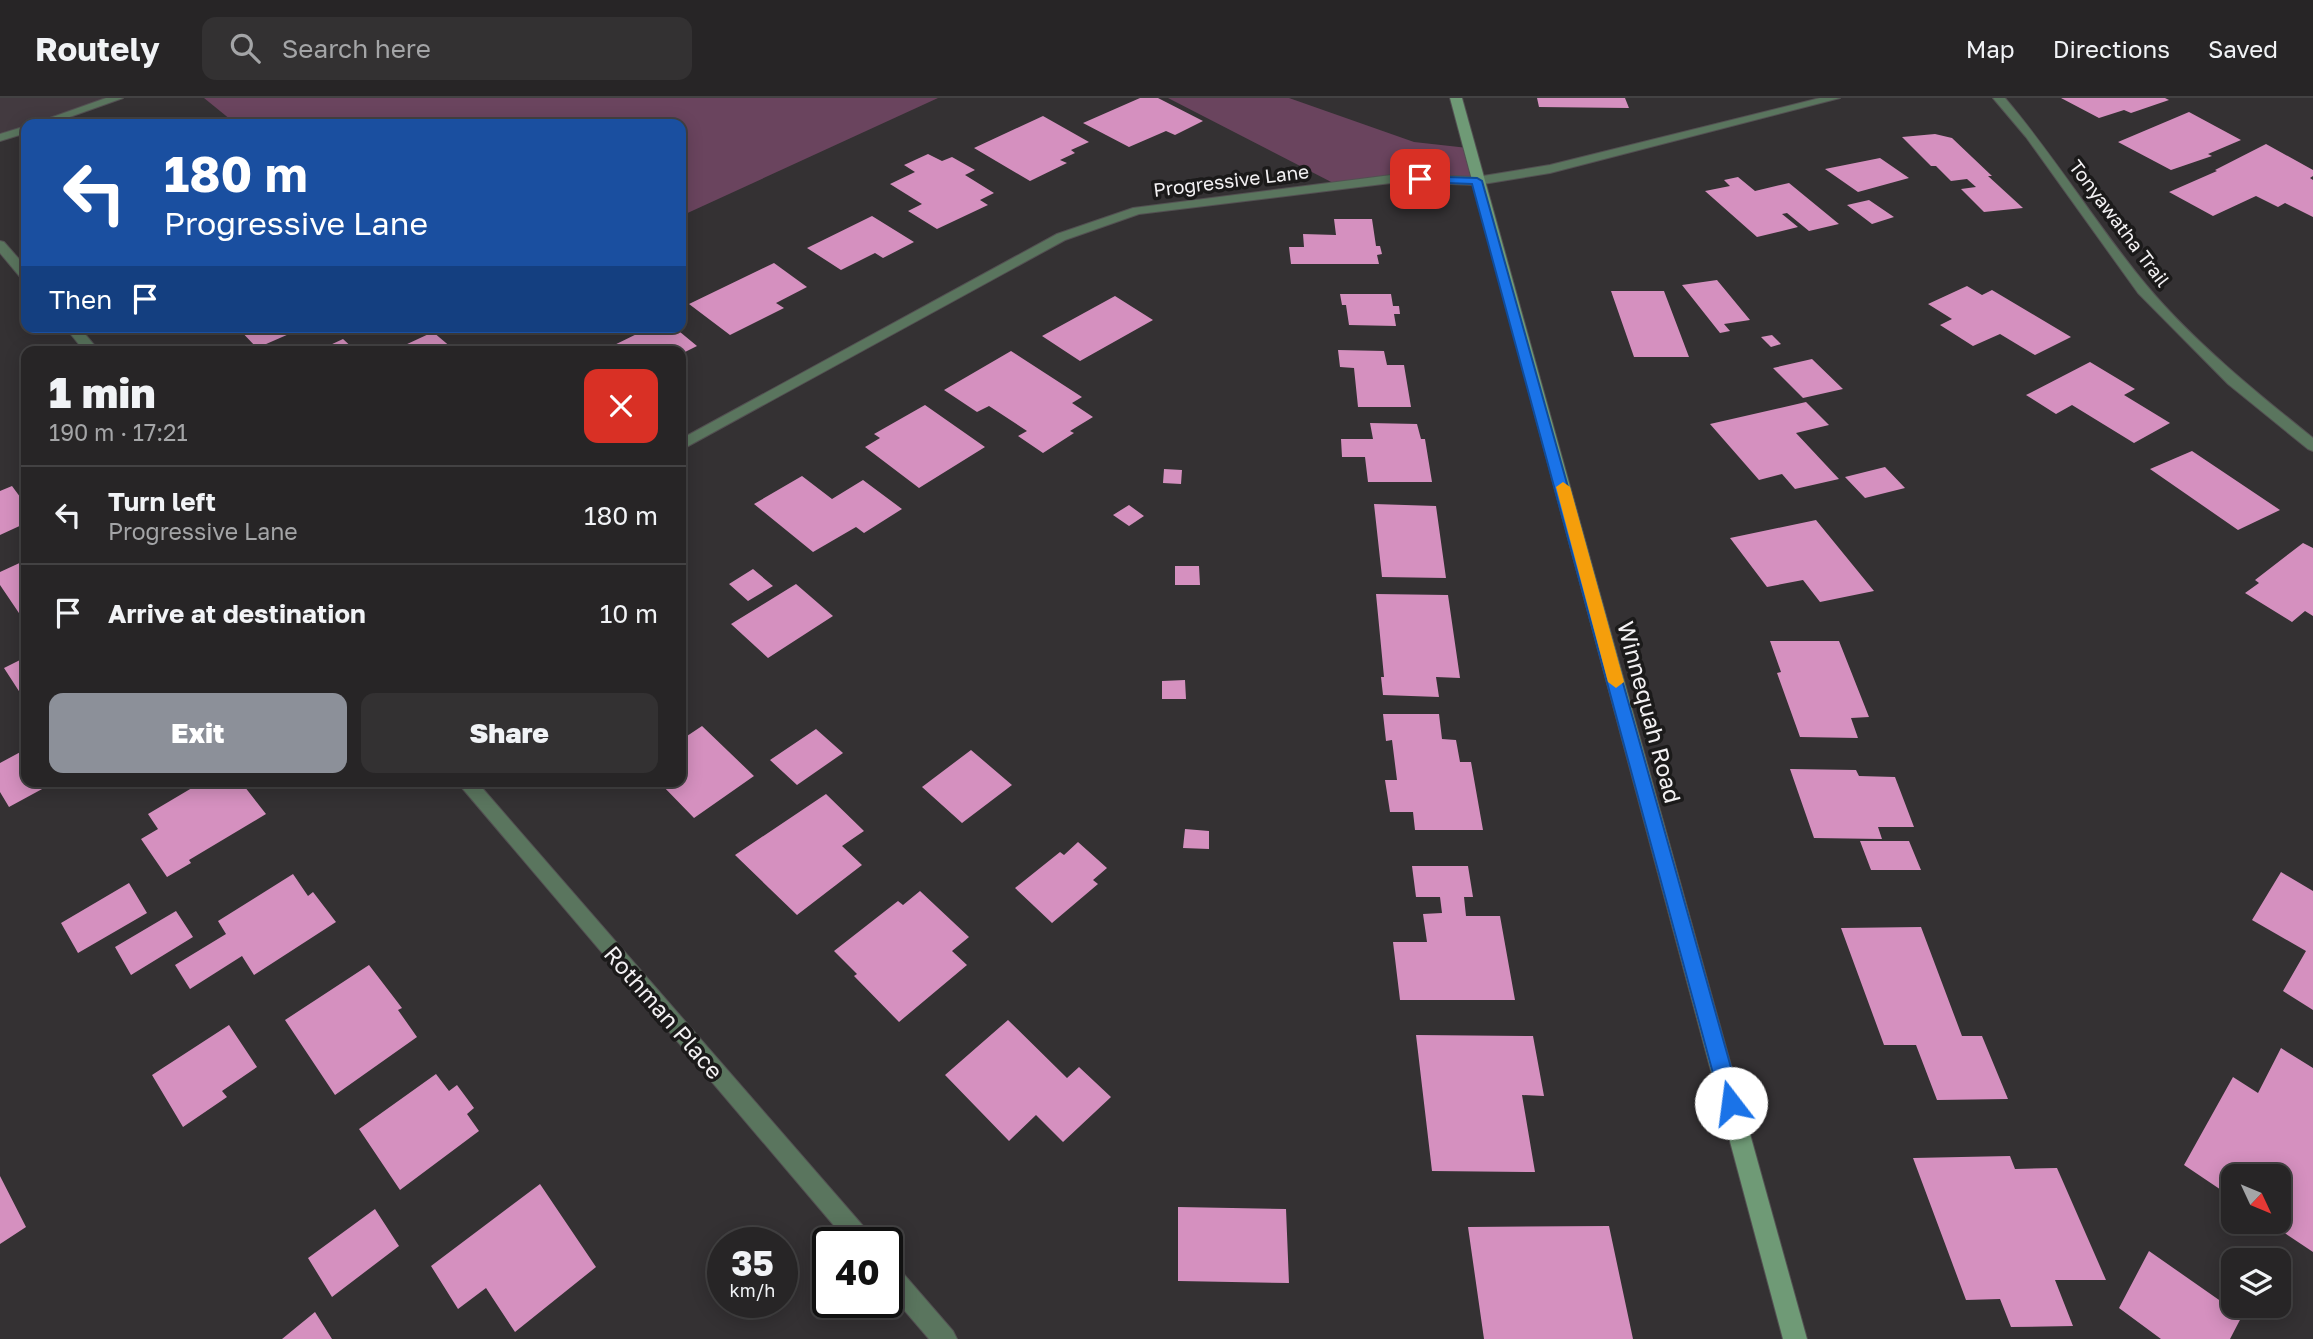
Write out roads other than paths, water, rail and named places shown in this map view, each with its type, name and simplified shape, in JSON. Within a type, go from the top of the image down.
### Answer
[{"type":"street","points":[[55,119],[117,98]]},
{"type":"street","name":"Winnequah Road","points":[[1456,98],[1796,1339]]},
{"type":"street","name":"Progressive Lane","points":[[686,442],[1081,229],[1137,211],[1399,178],[1477,181],[1550,169],[1834,98]]},
{"type":"street","name":"Tonyawatha Trail","points":[[1999,98],[2030,135],[2143,290],[2233,382],[2313,446]]},
{"type":"street","points":[[0,138],[21,131]]},
{"type":"street","points":[[0,244],[21,269]]},
{"type":"street","name":"Rothman Place","points":[[470,787],[849,1227]]},
{"type":"street","points":[[903,1290],[945,1339]]}]
